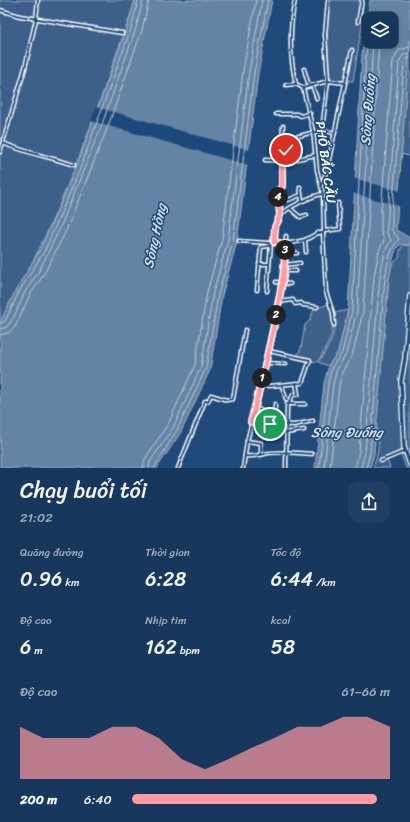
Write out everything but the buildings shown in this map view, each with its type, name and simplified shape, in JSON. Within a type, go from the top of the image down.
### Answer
[{"type":"main road","points":[[410,296],[405,358],[401,381],[405,451],[410,464]]},
{"type":"street","points":[[0,152],[20,79],[25,68],[36,18],[38,0]]},
{"type":"street","points":[[295,0],[290,42],[296,84]]},
{"type":"street","points":[[322,130],[328,81],[325,35],[328,0]]},
{"type":"street","points":[[358,22],[362,0]]},
{"type":"street","points":[[0,10],[122,33]]},
{"type":"street","points":[[321,185],[327,169],[352,50]]},
{"type":"street","points":[[304,69],[317,99]]},
{"type":"street","points":[[286,85],[296,84],[303,88],[328,81],[345,83]]},
{"type":"street","name":"PHỐ BẮC CẦU","points":[[303,88],[310,113],[317,170],[323,194],[326,292],[333,313],[334,325]]},
{"type":"street","points":[[276,114],[297,114],[301,116],[310,113]]},
{"type":"street","points":[[283,126],[282,139],[322,130],[335,133]]},
{"type":"street","points":[[3,143],[35,155],[50,157],[74,166]]},
{"type":"street","points":[[286,150],[288,160]]},
{"type":"street","points":[[265,160],[282,162],[316,155]]},
{"type":"street","points":[[267,291],[272,243],[275,227],[280,216],[278,192],[282,186],[282,162]]},
{"type":"street","points":[[300,187],[302,201]]},
{"type":"street","points":[[280,216],[302,201],[323,194]]},
{"type":"street","points":[[288,200],[301,195]]},
{"type":"street","points":[[238,241],[286,244],[305,240],[318,233],[340,229],[338,203]]},
{"type":"street","points":[[291,208],[300,217],[307,215]]},
{"type":"street","points":[[247,468],[243,468],[247,441],[269,351],[282,284],[286,236]]},
{"type":"street","points":[[305,240],[306,252]]},
{"type":"street","points":[[257,290],[261,247],[269,246],[272,243]]},
{"type":"street","points":[[285,253],[297,253]]},
{"type":"street","points":[[284,265],[300,263]]},
{"type":"street","points":[[259,264],[269,264]]},
{"type":"street","points":[[284,271],[296,271]]},
{"type":"street","points":[[276,282],[290,284]]},
{"type":"street","points":[[278,302],[293,300],[295,304],[301,303],[303,305],[317,307]]},
{"type":"street","points":[[178,468],[204,401],[208,401],[211,395],[227,400],[233,399],[245,330]]},
{"type":"street","points":[[260,386],[282,386],[302,383],[310,360],[269,351]]},
{"type":"street","points":[[265,363],[286,364]]},
{"type":"street","points":[[286,468],[288,404],[293,395],[298,394],[296,383]]},
{"type":"street","points":[[282,386],[286,399],[289,400]]},
{"type":"street","points":[[274,424],[275,404]]},
{"type":"street","points":[[288,404],[305,404]]},
{"type":"street","points":[[255,409],[260,410]]},
{"type":"street","points":[[251,422],[287,425],[313,421]]},
{"type":"street","points":[[270,424],[270,430]]},
{"type":"street","points":[[286,433],[304,430]]},
{"type":"street","points":[[247,441],[261,443],[262,455]]},
{"type":"street","points":[[381,461],[405,451]]},
{"type":"street","points":[[245,456],[255,457],[262,455],[312,454]]},
{"type":"shaded area","points":[[0,0],[135,0],[96,113],[60,204],[17,293],[0,322]]},
{"type":"shaded area","points":[[329,0],[362,0],[362,25],[353,81],[330,80],[327,35]]},
{"type":"shaded area","points":[[410,40],[410,156],[400,154]]},
{"type":"shaded area","points":[[403,245],[410,246],[410,468],[406,468],[401,454],[387,460],[390,468],[373,468],[377,457],[378,446],[376,425],[389,278],[392,264],[399,258],[400,250]]},
{"type":"shaded area","points":[[329,304],[332,312],[333,327],[326,348],[317,362],[300,360],[298,354],[301,348],[305,325],[310,320],[314,309]]},
{"type":"shaded area","points":[[348,310],[338,352],[328,366],[318,362],[332,339],[335,320],[334,313]]},
{"type":"water","name":"Sông Hồng","points":[[135,0],[272,0],[258,74],[237,242],[222,295],[210,370],[181,432],[157,468],[0,468],[0,322],[17,288],[41,248],[76,168],[128,25]]},
{"type":"water","name":"Sông Đuống","points":[[370,0],[410,0],[410,40],[396,230],[410,238],[410,245],[402,244],[396,250],[389,278],[374,454],[370,468],[315,468],[324,383],[329,365],[338,352],[348,310],[363,48],[398,48],[398,12],[368,12]]},
{"type":"pier","points":[[96,107],[250,150],[248,165],[91,121]]},
{"type":"pier","points":[[353,178],[400,191],[399,206],[352,193]]},
{"type":"route","points":[[270,424],[251,422],[274,330],[284,271],[286,244],[274,242],[275,227],[280,216],[278,192],[282,186],[282,162],[288,160],[286,150]]}]
